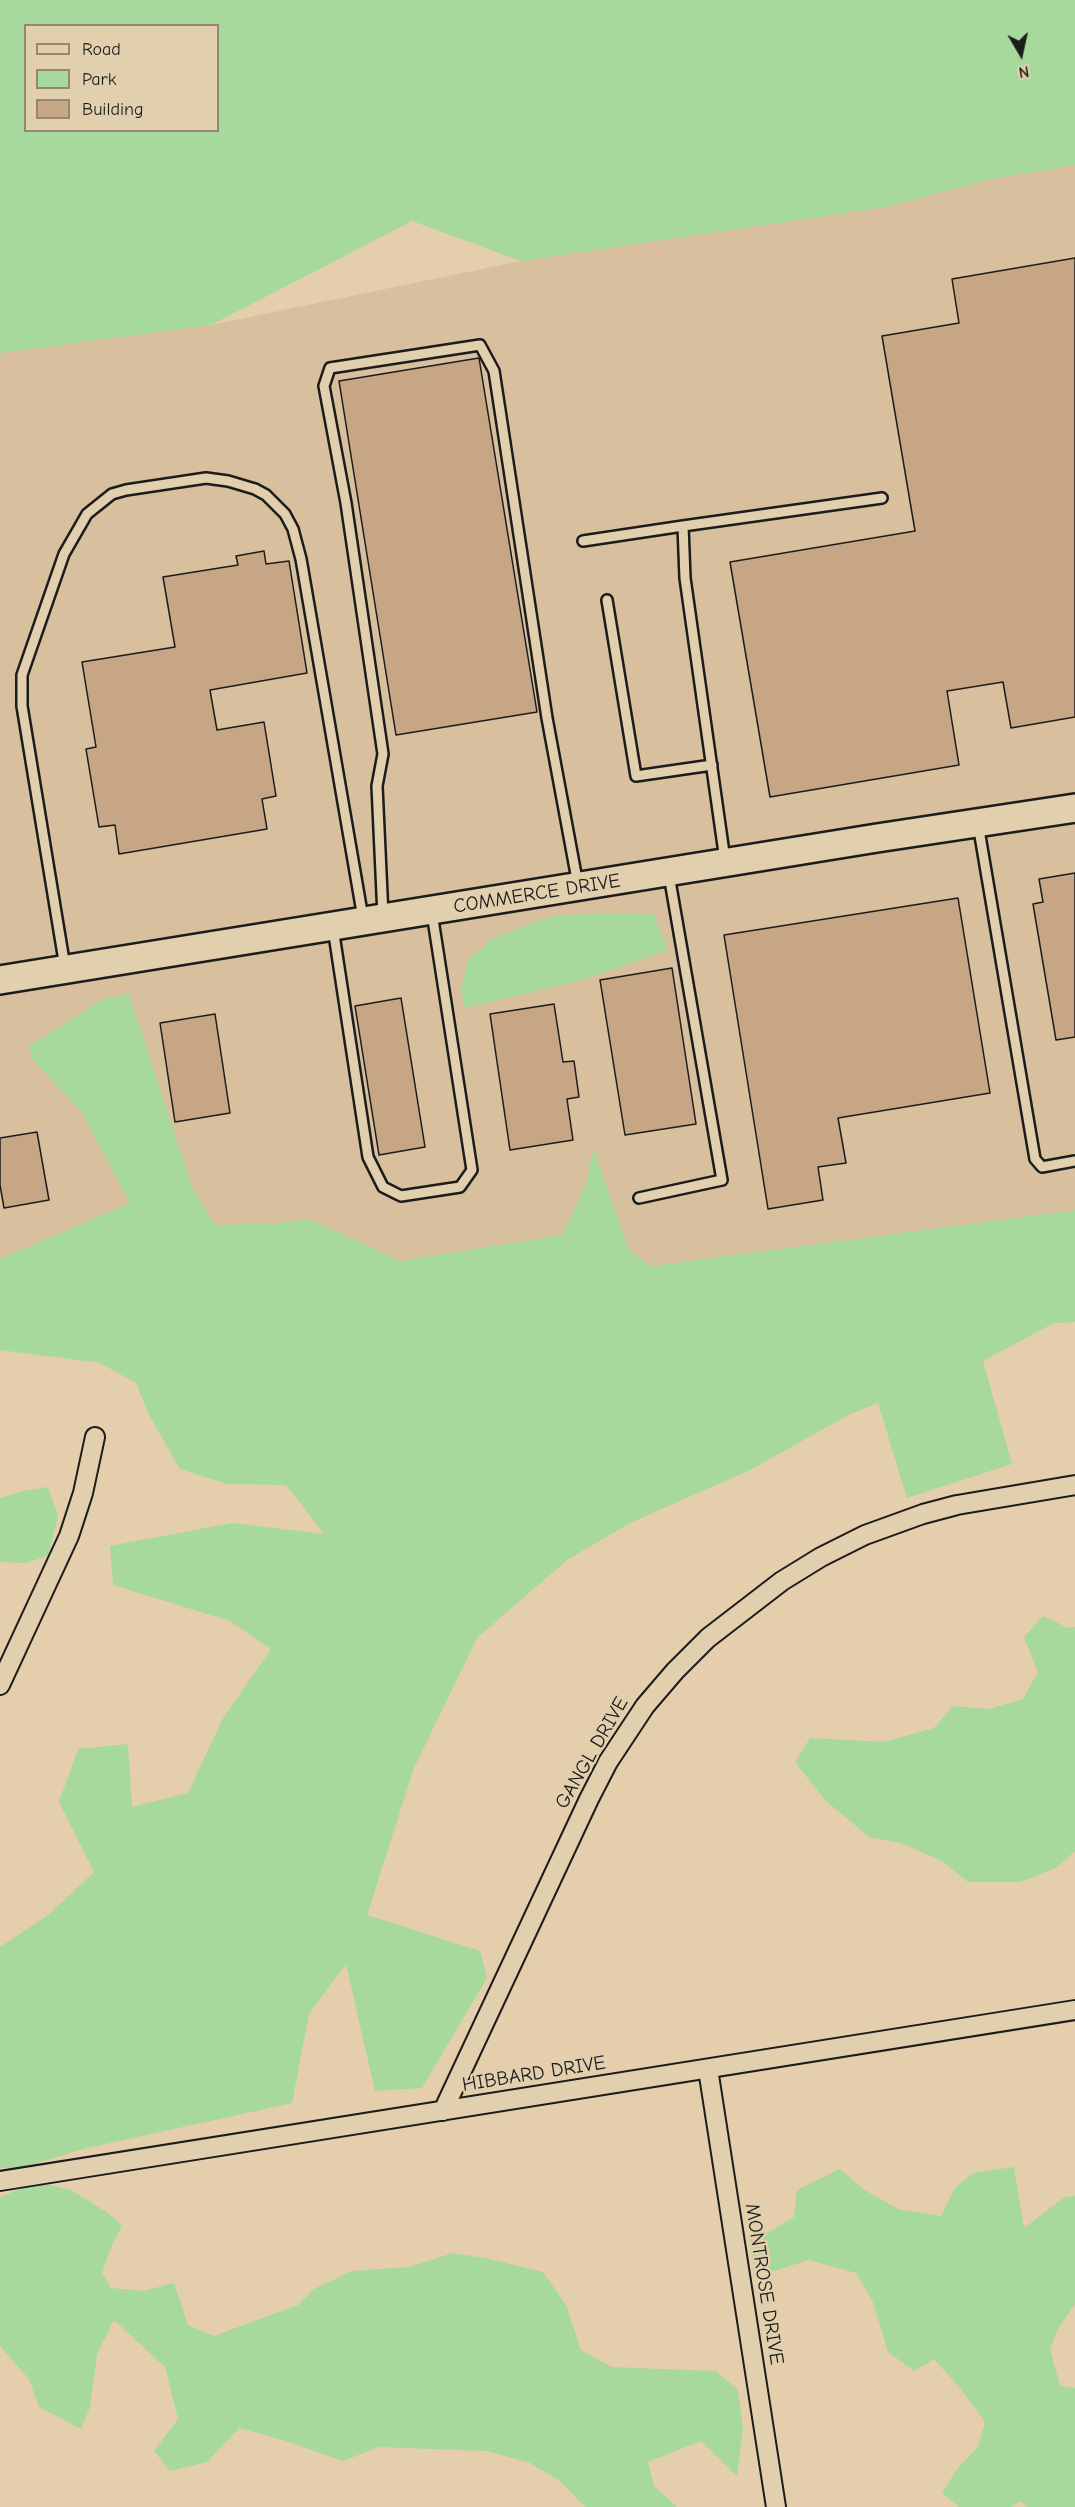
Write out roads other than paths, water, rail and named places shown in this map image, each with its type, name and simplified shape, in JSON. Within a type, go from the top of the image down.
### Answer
[{"type":"street","name":"COMMERCE DRIVE","points":[[0,980],[726,862],[1075,808]]},
{"type":"street","points":[[0,1685],[5,1662],[69,1536],[83,1493],[95,1437]]},
{"type":"street","name":"GANGL DRIVE","points":[[443,2111],[608,1762],[645,1706],[708,1638],[745,1607],[782,1581],[821,1557],[865,1535],[957,1505],[1075,1485]]},
{"type":"street","name":"HIBBARD DRIVE","points":[[0,2181],[120,2160],[1075,2010]]},
{"type":"street","name":"MONTROSE DRIVE","points":[[708,2068],[776,2507]]},
{"type":"lane","points":[[373,920],[377,786],[382,754],[346,503],[324,386],[330,368],[480,345],[494,372],[547,718],[579,887]]},
{"type":"lane","points":[[66,970],[22,706],[22,675],[64,554],[87,514],[112,494],[126,490],[206,478],[228,481],[255,489],[266,495],[285,514],[293,529],[301,559],[373,920]]},
{"type":"lane","points":[[583,541],[882,498]]},
{"type":"lane","points":[[683,526],[685,578],[726,862]]},
{"type":"lane","points":[[607,600],[636,776],[712,765]]},
{"type":"lane","points":[[978,823],[1035,1159],[1042,1167],[1075,1161]]},
{"type":"lane","points":[[639,1198],[722,1180],[669,872]]},
{"type":"lane","points":[[333,927],[368,1157],[382,1186],[401,1196],[460,1187],[472,1170],[432,911]]}]
